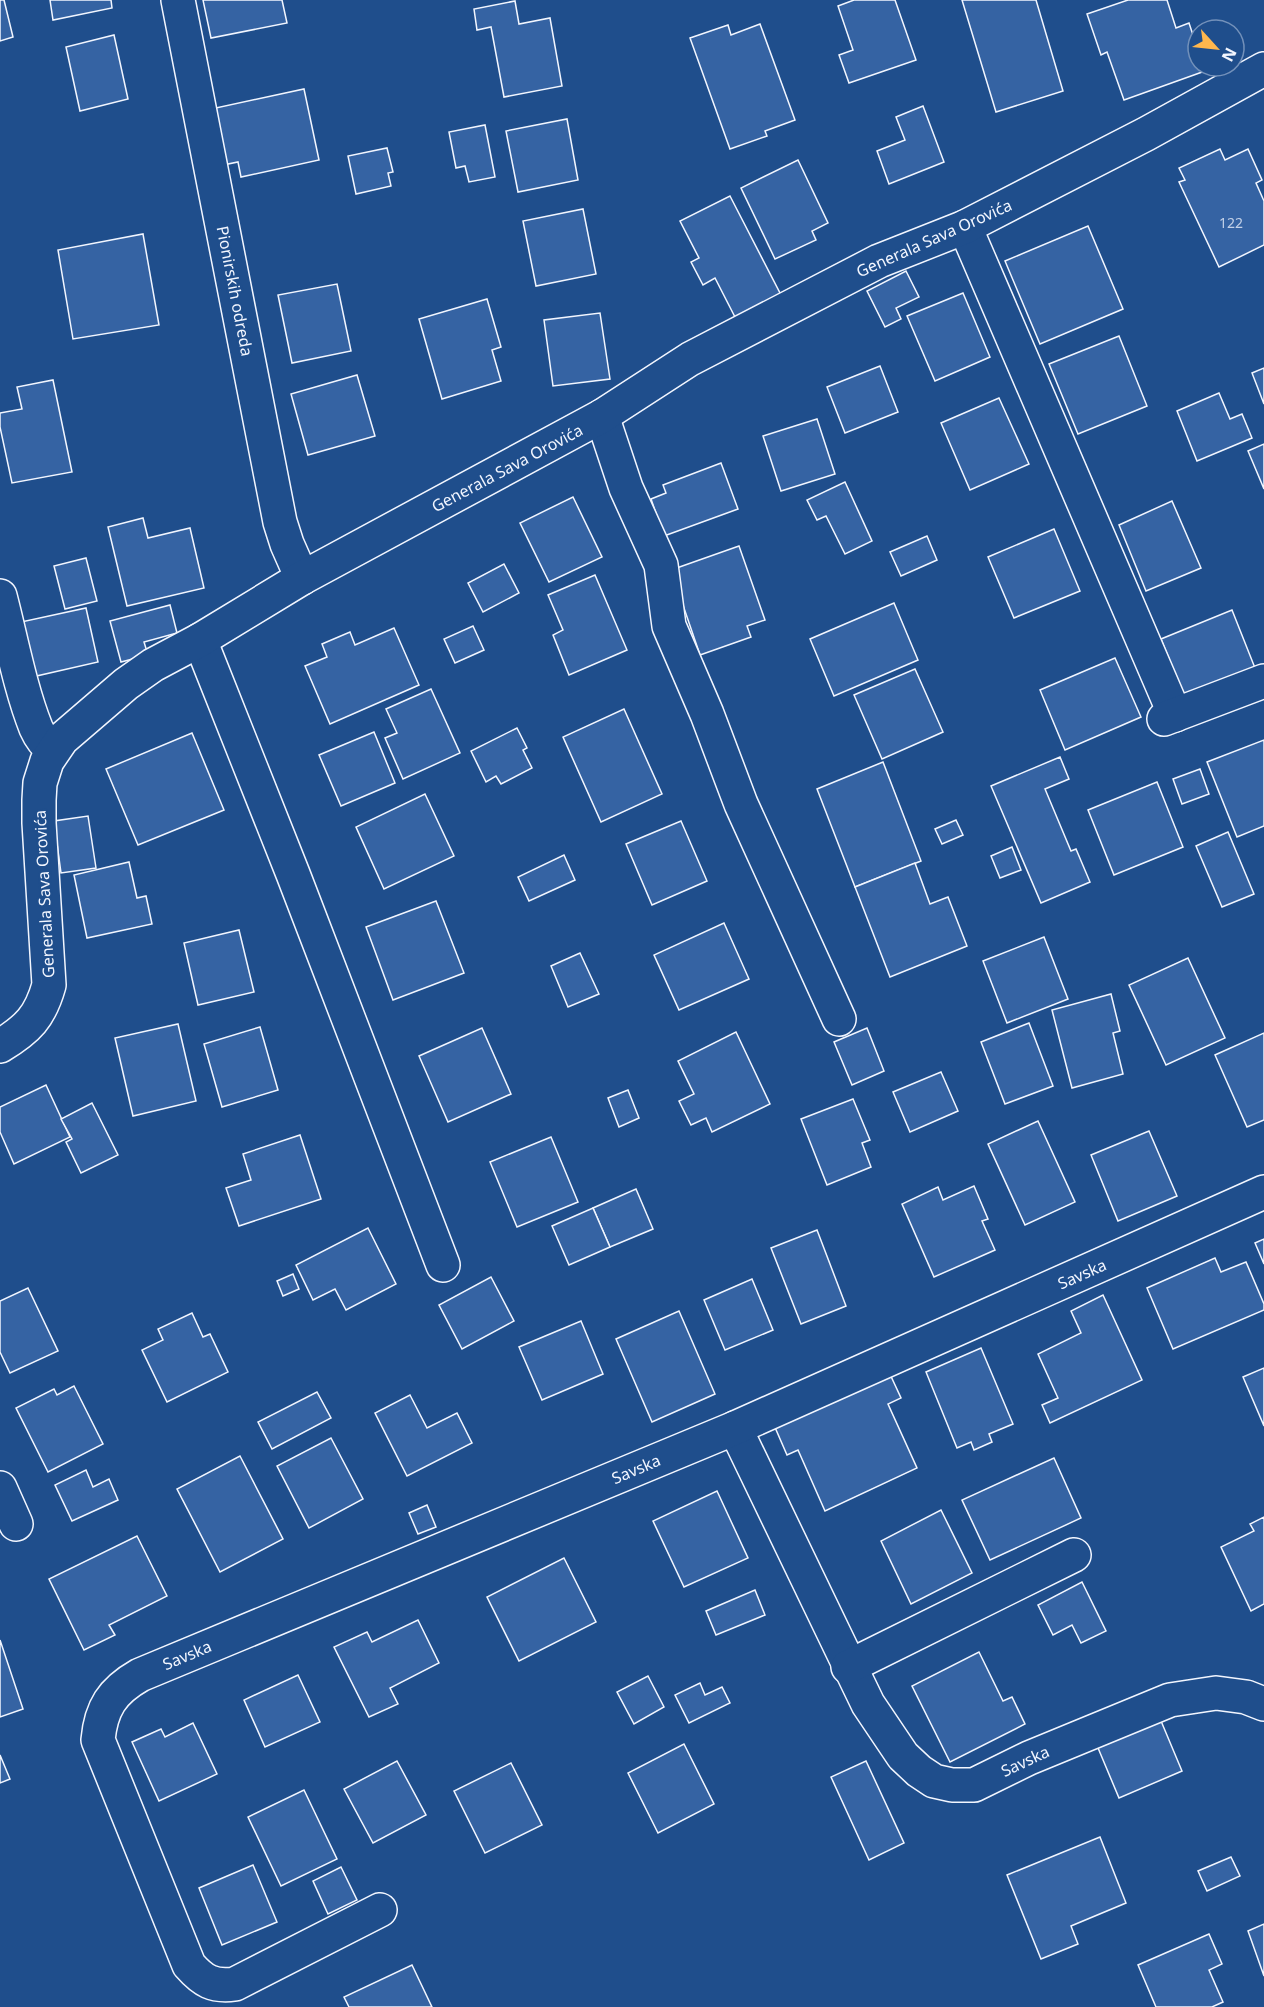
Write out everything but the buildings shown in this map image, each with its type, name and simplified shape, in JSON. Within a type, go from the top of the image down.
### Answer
[{"type":"street","name":"Pionirskih odreda","points":[[178,0],[280,522],[302,578]]},
{"type":"street","name":"Generala Sava Orovića","points":[[0,1046],[22,1032],[35,1019],[44,1002],[49,985],[39,823],[42,773],[53,750],[84,718],[126,684],[153,665],[200,640],[302,578],[603,416],[690,359],[879,261],[965,227],[1146,134],[1264,69]]},
{"type":"street","points":[[965,227],[1169,717],[1264,681]]},
{"type":"street","points":[[603,416],[626,488],[661,565],[669,626],[707,714],[741,804],[839,1019]]},
{"type":"street","points":[[0,596],[36,728],[42,740],[53,750]]},
{"type":"street","points":[[200,640],[289,863],[443,1265]]},
{"type":"street","name":"Savska","points":[[380,1910],[235,1984],[224,1985],[200,1977],[189,1965],[98,1740],[99,1724],[113,1695],[126,1683],[141,1675],[735,1428],[1264,1192]]},
{"type":"street","name":"Savska","points":[[735,1428],[848,1667],[868,1704],[903,1756],[934,1781],[952,1785],[974,1785],[1029,1758],[1170,1700],[1216,1693],[1246,1697],[1264,1704]]},
{"type":"street","points":[[0,1488],[16,1524]]},
{"type":"street","points":[[848,1667],[1074,1555]]}]
